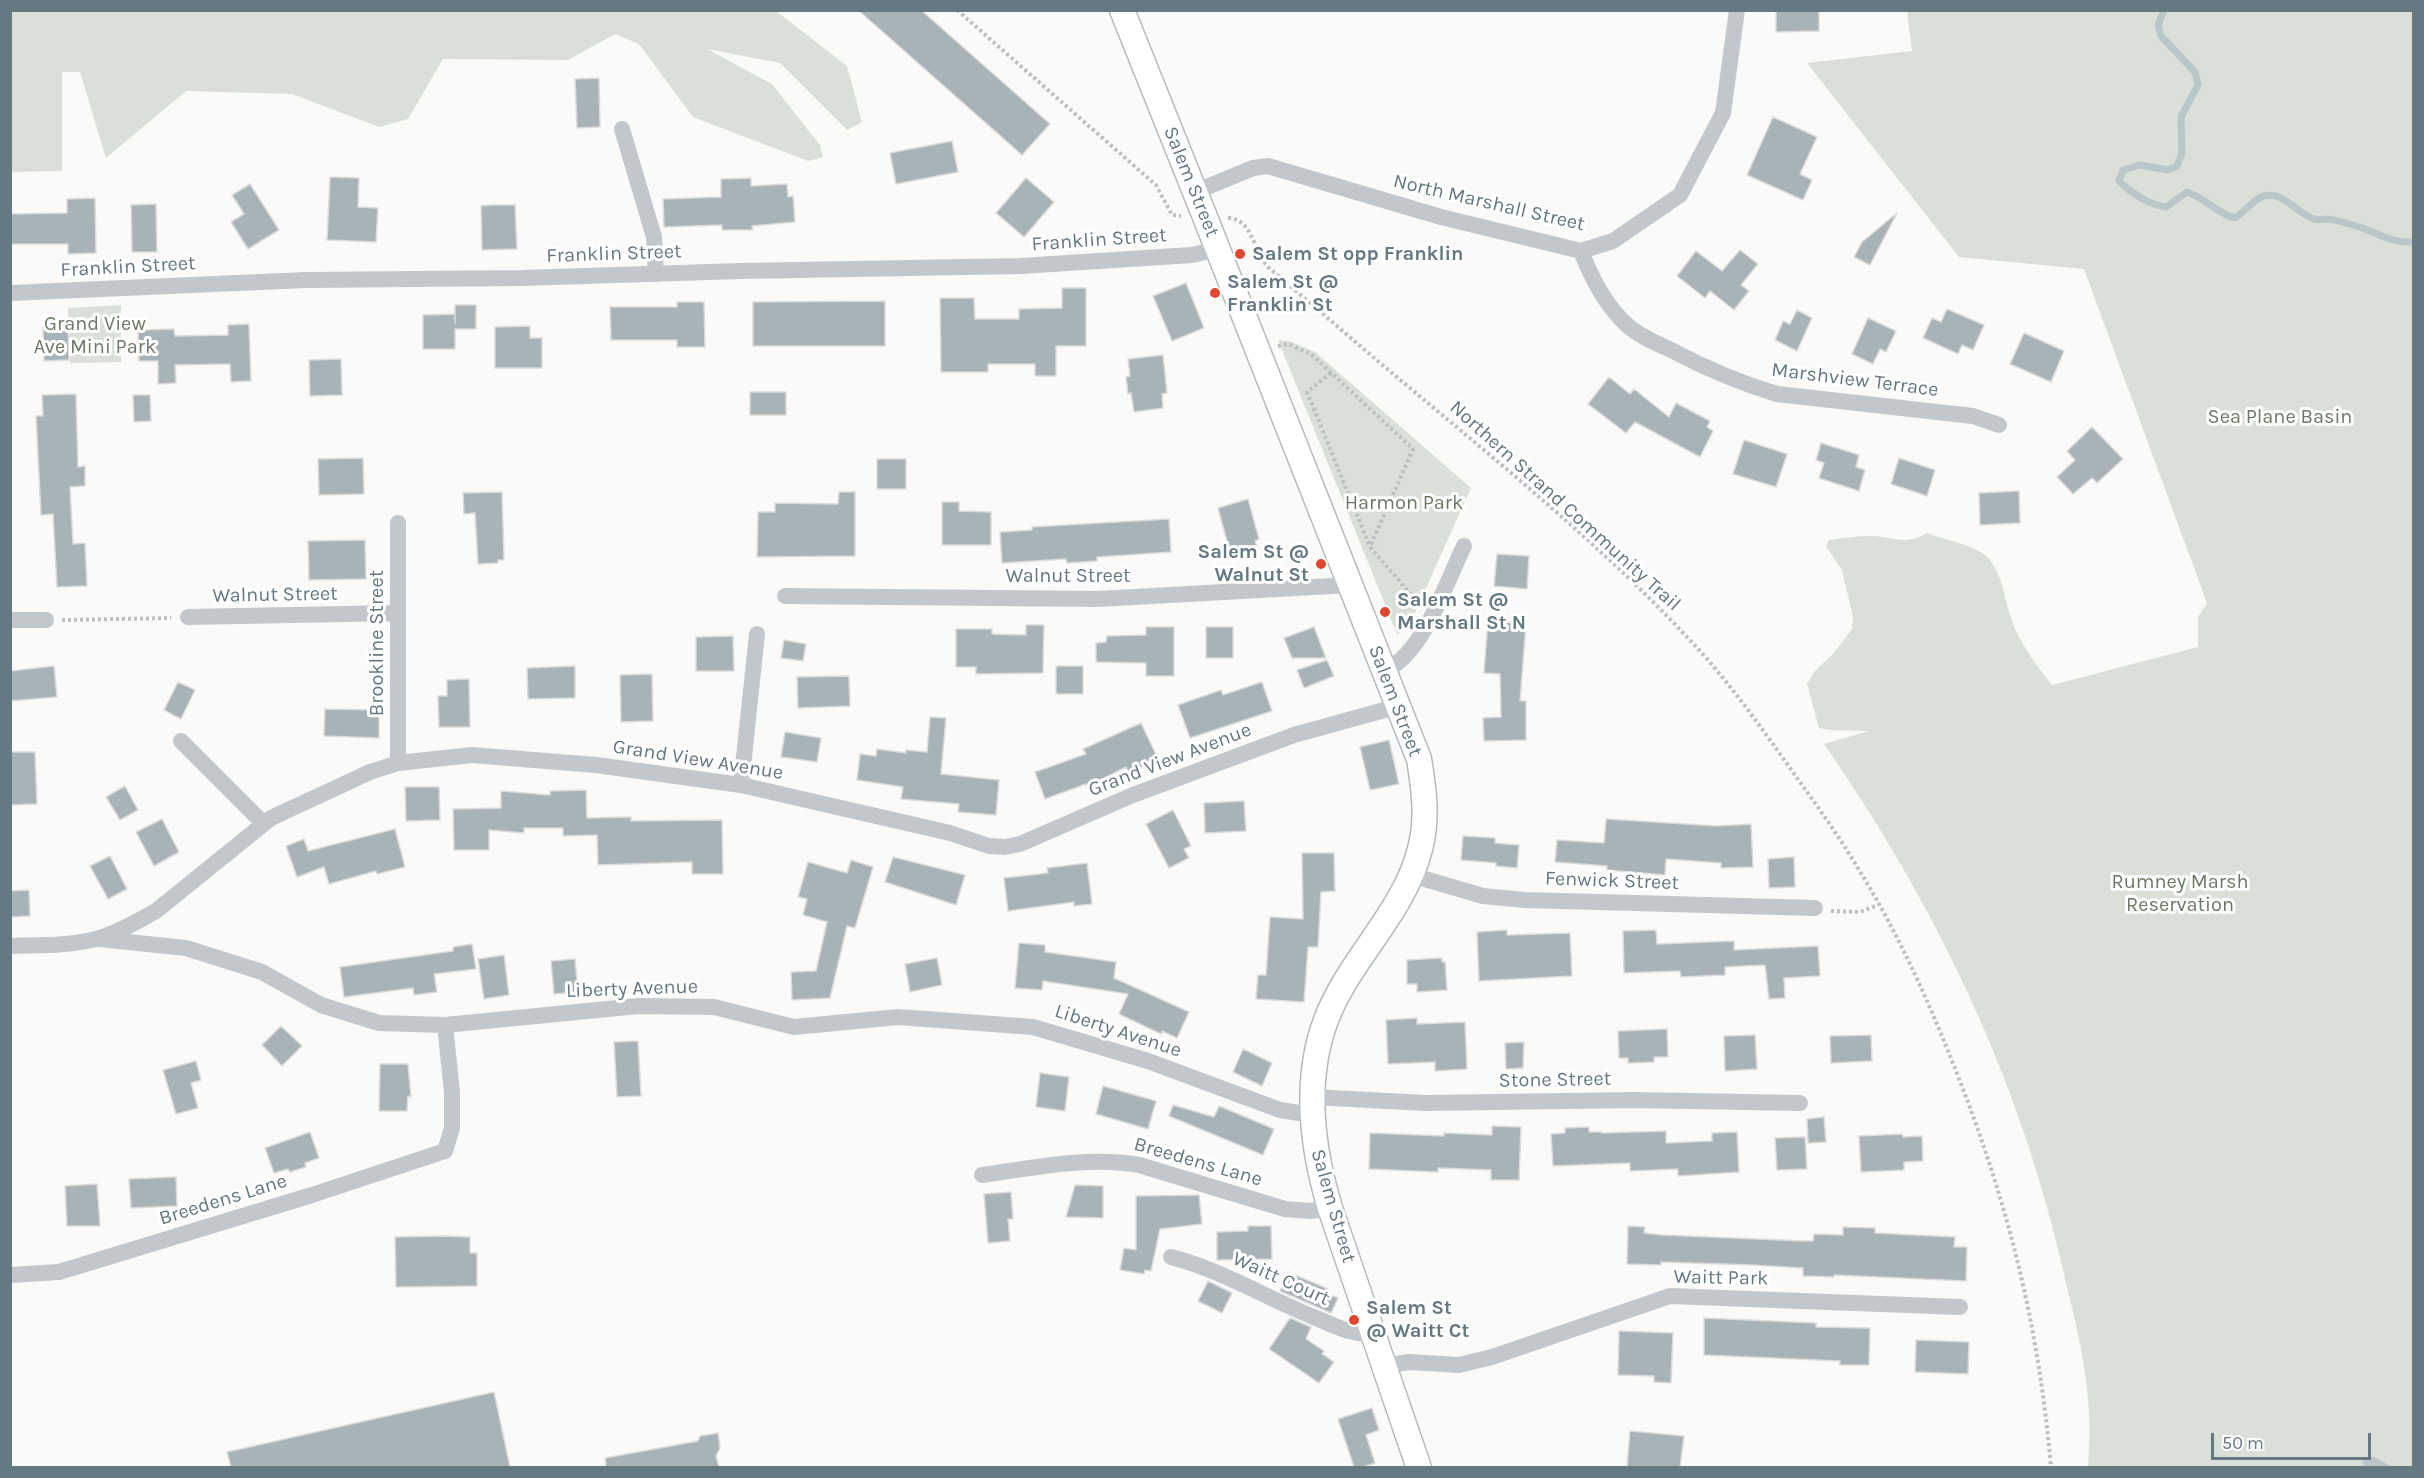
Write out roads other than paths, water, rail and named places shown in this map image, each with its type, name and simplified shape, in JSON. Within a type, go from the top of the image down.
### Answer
[{"type":"main road","name":"Salem Street","points":[[1122,10],[1419,759],[1424,798],[1423,835],[1411,875],[1396,904],[1333,1004],[1320,1039],[1312,1078],[1312,1106],[1320,1170],[1330,1208],[1419,1467]]},
{"type":"street","name":"North Marshall Street","points":[[1195,192],[1253,168],[1268,166],[1441,217],[1581,251],[1613,241],[1680,195],[1724,113],[1737,10]]},
{"type":"street","points":[[622,129],[654,237],[656,274]]},
{"type":"street","name":"Franklin Street","points":[[10,293],[306,280],[522,278],[1022,266],[1192,255],[1218,249]]},
{"type":"street","name":"Marshview Terrace","points":[[1581,251],[1591,275],[1626,324],[1641,336],[1714,372],[1777,394],[1973,416],[1999,425]]},
{"type":"street","name":"Brookline Street","points":[[398,523],[398,763]]},
{"type":"street","points":[[1385,671],[1398,663],[1414,648],[1464,546]]},
{"type":"street","name":"Walnut Street","points":[[785,596],[1098,599],[1350,585]]},
{"type":"street","name":"Walnut Street","points":[[188,617],[398,613]]},
{"type":"street","points":[[10,620],[46,620]]},
{"type":"street","points":[[741,785],[757,634]]},
{"type":"street","name":"Grand View Avenue","points":[[10,946],[57,944],[96,939],[156,911],[262,822],[370,772],[398,763],[472,755],[596,765],[741,785],[950,833],[989,846],[1005,847],[1020,844],[1133,795],[1294,735],[1399,706]]},
{"type":"street","points":[[181,741],[262,822]]},
{"type":"street","name":"Fenwick Street","points":[[1411,875],[1483,896],[1525,900],[1815,908]]},
{"type":"street","name":"Liberty Avenue","points":[[96,939],[186,948],[262,972],[321,1005],[379,1023],[445,1025],[638,1006],[714,1007],[794,1027],[898,1017],[1033,1026],[1148,1061],[1280,1110],[1312,1106]]},
{"type":"street","name":"Breedens Lane","points":[[10,1275],[59,1272],[312,1195],[445,1151],[452,1128],[452,1092],[445,1025]]},
{"type":"street","name":"Stone Street","points":[[1312,1106],[1634,1100],[1800,1103]]},
{"type":"street","name":"Breedens Lane","points":[[982,1175],[1066,1164],[1114,1161],[1139,1166],[1285,1209],[1310,1211],[1330,1208]]},
{"type":"street","name":"Waitt Court","points":[[1172,1257],[1197,1263],[1287,1306],[1345,1330],[1363,1334],[1374,1333]]},
{"type":"street","name":"Waitt Park","points":[[1385,1366],[1417,1362],[1459,1365],[1492,1357],[1670,1296],[1960,1307]]},
{"type":"waterway","points":[[2164,10],[2158,25],[2161,36],[2195,72],[2198,85],[2181,117],[2182,153],[2177,166],[2168,170],[2140,165],[2123,170],[2119,181],[2135,194],[2160,206],[2166,207],[2187,192],[2235,218],[2256,200],[2271,195],[2284,200],[2314,219],[2338,221],[2390,239],[2414,242]]},
{"type":"place","name":"Salem St opp Franklin","points":[[1240,254]]},
{"type":"place","name":"Salem St @ Franklin St","points":[[1215,293]]},
{"type":"place","name":"Salem St @ Walnut St","points":[[1321,564]]},
{"type":"place","name":"Salem St @ Marshall St N","points":[[1385,612]]},
{"type":"place","name":"Salem St @ Waitt Ct","points":[[1354,1320]]},
{"type":"park label","name":"Grand View Ave Mini Park","points":[[95,336]]},
{"type":"park label","name":"Sea Plane Basin","points":[[2280,417]]},
{"type":"park label","name":"Harmon Park","points":[[1404,503]]},
{"type":"park label","name":"Rumney Marsh Reservation","points":[[2180,894]]}]
